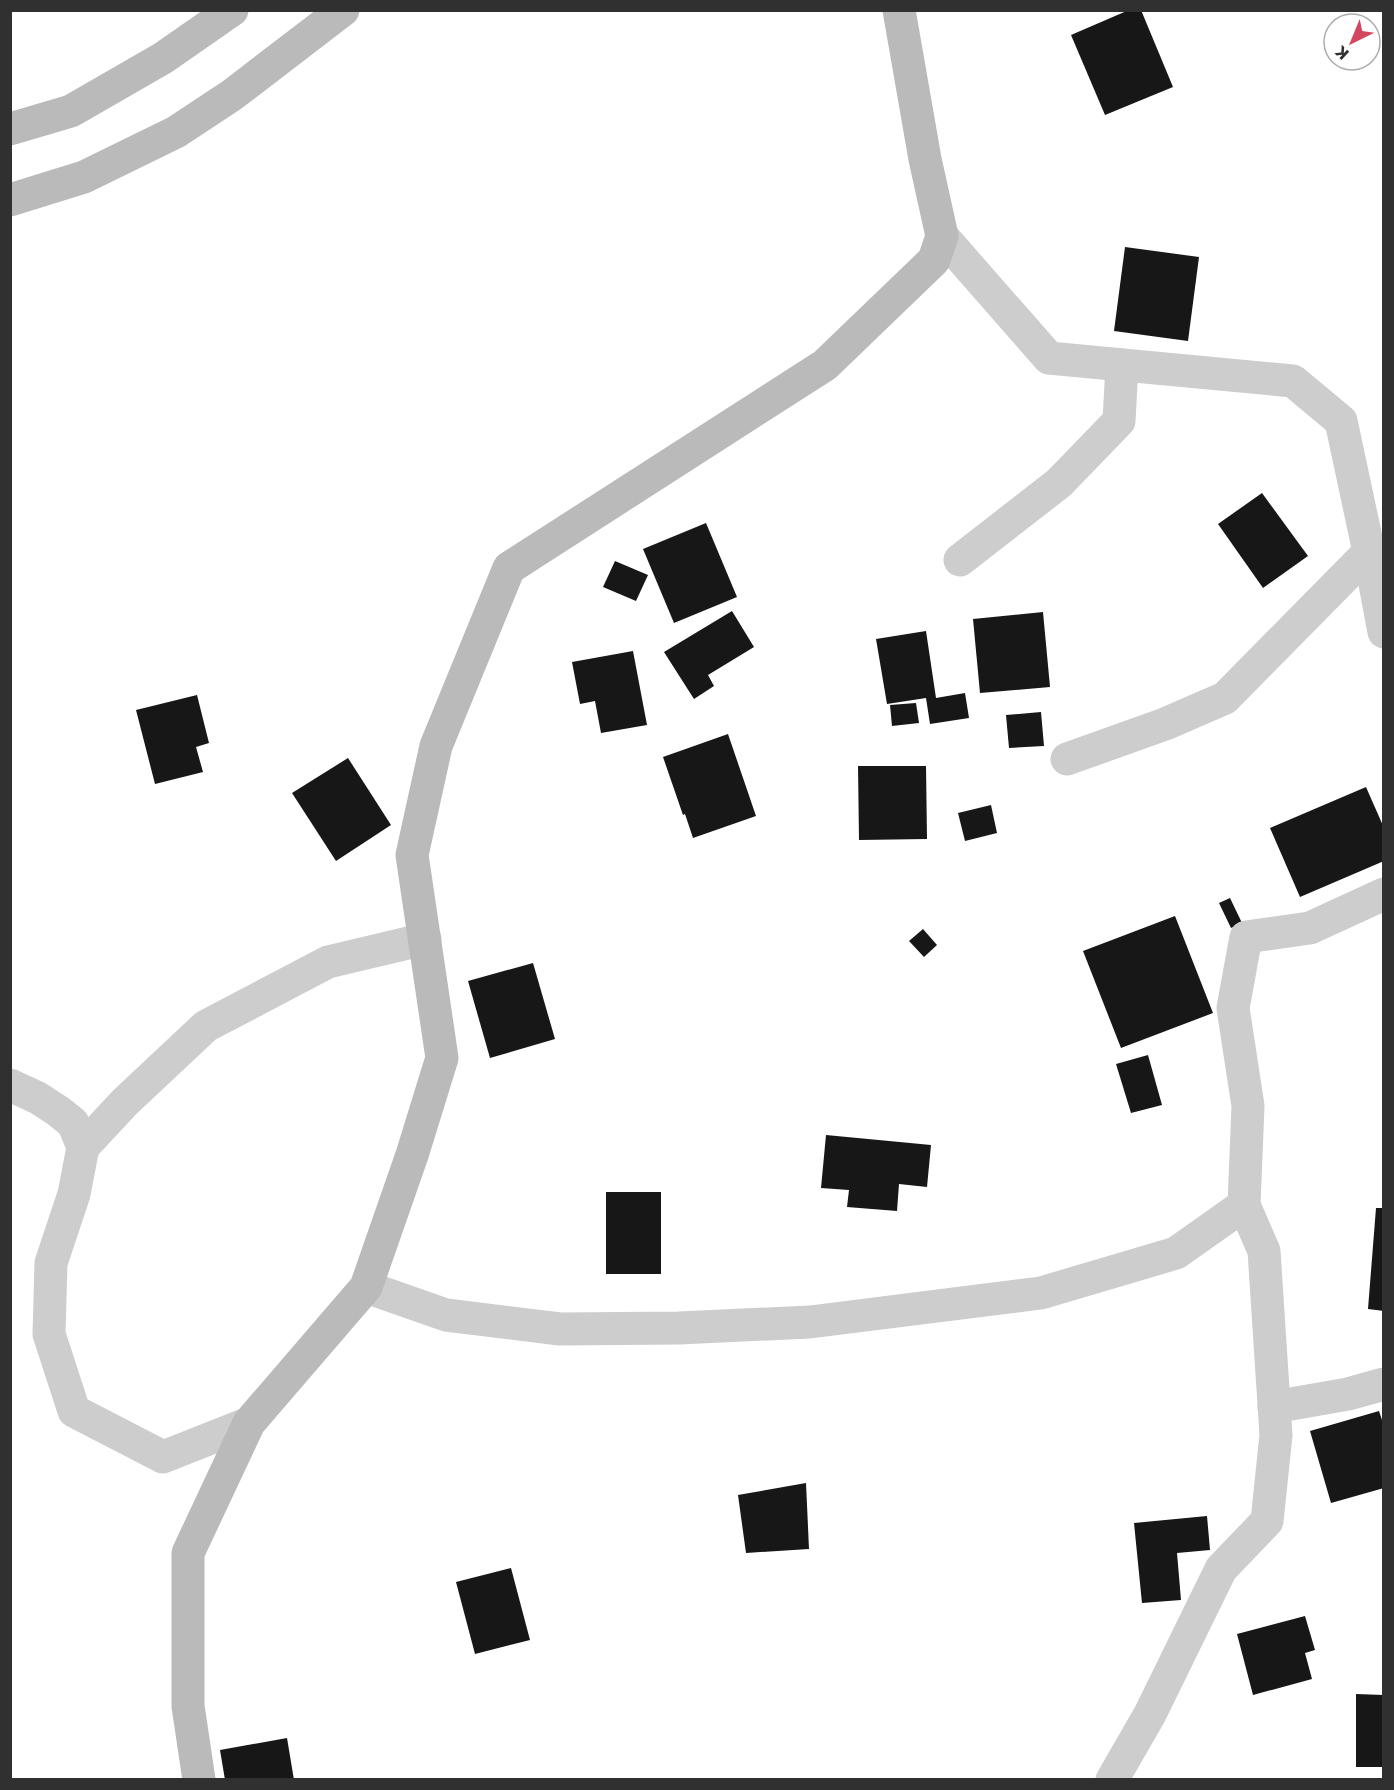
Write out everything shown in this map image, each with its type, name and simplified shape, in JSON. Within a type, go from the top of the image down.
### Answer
[{"type":"street","points":[[10,129],[71,111],[163,58],[232,10]]},
{"type":"street","points":[[10,200],[84,177],[176,132],[232,95],[343,10]]},
{"type":"street","points":[[899,10],[925,159],[942,236],[1049,358],[1293,381],[1341,421],[1370,552],[1383,632]]},
{"type":"street","points":[[199,1779],[189,1706],[188,1553],[249,1423],[366,1287],[412,1155],[442,1058],[412,855],[436,746],[509,568],[825,365],[934,260],[942,236]]},
{"type":"street","points":[[960,560],[1059,483],[1119,421],[1122,365]]},
{"type":"street","points":[[1067,759],[1165,724],[1225,698],[1370,552]]},
{"type":"street","points":[[1112,1779],[1150,1714],[1221,1569],[1267,1521],[1276,1435],[1264,1251],[1244,1204],[1248,1106],[1233,1008],[1246,937],[1310,928],[1383,894]]},
{"type":"street","points":[[249,1423],[163,1457],[74,1412],[50,1334],[51,1263],[74,1194],[83,1147],[125,1102],[206,1026],[328,962],[424,939]]},
{"type":"street","points":[[10,1085],[38,1098],[73,1123],[83,1147]]},
{"type":"street","points":[[366,1287],[446,1316],[560,1329],[679,1328],[810,1322],[1041,1293],[1176,1253],[1244,1204]]},
{"type":"street","points":[[1274,1407],[1348,1394],[1383,1384]]},
{"type":"building","points":[[1129,10],[1141,10],[1173,87],[1105,115],[1071,35]]},
{"type":"building","points":[[1125,247],[1199,257],[1188,341],[1114,331]]},
{"type":"building","points":[[1262,493],[1308,556],[1263,588],[1218,524]]},
{"type":"building","points":[[706,523],[737,597],[674,623],[643,549]]},
{"type":"building","points":[[615,561],[648,575],[636,601],[603,587]]},
{"type":"building","points":[[732,611],[754,647],[708,675],[714,686],[694,699],[664,652]]},
{"type":"building","points":[[1043,612],[1050,687],[980,693],[973,619]]},
{"type":"building","points":[[926,631],[936,698],[965,693],[969,718],[930,724],[926,698],[887,704],[876,639]]},
{"type":"building","points":[[633,651],[647,725],[601,733],[595,701],[580,704],[572,662]]},
{"type":"building","points":[[197,695],[209,743],[196,747],[203,772],[155,784],[136,710]]},
{"type":"building","points":[[916,703],[919,723],[892,726],[890,705]]},
{"type":"building","points":[[1041,712],[1044,746],[1009,748],[1006,715]]},
{"type":"building","points":[[728,734],[756,816],[693,838],[663,757]]},
{"type":"building","points":[[348,758],[391,825],[336,861],[292,793]]},
{"type":"building","points":[[858,766],[926,766],[927,839],[859,840]]},
{"type":"building","points":[[1366,787],[1384,828],[1384,861],[1300,897],[1270,828]]},
{"type":"building","points":[[991,805],[997,833],[965,841],[958,813]]},
{"type":"building","points":[[1230,898],[1242,923],[1231,928],[1219,903]]},
{"type":"building","points":[[1175,916],[1213,1013],[1121,1048],[1083,951]]},
{"type":"building","points":[[923,929],[937,945],[924,957],[909,941]]},
{"type":"building","points":[[533,963],[555,1039],[490,1058],[468,981]]},
{"type":"building","points":[[1148,1055],[1162,1105],[1131,1113],[1116,1064]]},
{"type":"building","points":[[826,1135],[931,1145],[927,1187],[899,1184],[897,1211],[847,1207],[849,1190],[821,1188]]},
{"type":"building","points":[[606,1192],[661,1192],[661,1274],[606,1274]]},
{"type":"building","points":[[1376,1208],[1384,1208],[1384,1311],[1368,1309]]},
{"type":"building","points":[[1379,1411],[1384,1426],[1384,1488],[1331,1503],[1310,1431]]},
{"type":"building","points":[[806,1483],[809,1549],[746,1553],[738,1495]]},
{"type":"building","points":[[1207,1516],[1210,1550],[1177,1553],[1181,1600],[1142,1603],[1134,1523]]},
{"type":"building","points":[[511,1568],[530,1640],[475,1654],[456,1582]]},
{"type":"building","points":[[1305,1616],[1315,1650],[1305,1653],[1312,1679],[1253,1695],[1237,1634]]},
{"type":"building","points":[[1356,1694],[1384,1695],[1384,1767],[1356,1767]]},
{"type":"building","points":[[287,1738],[294,1780],[225,1780],[220,1750]]}]
